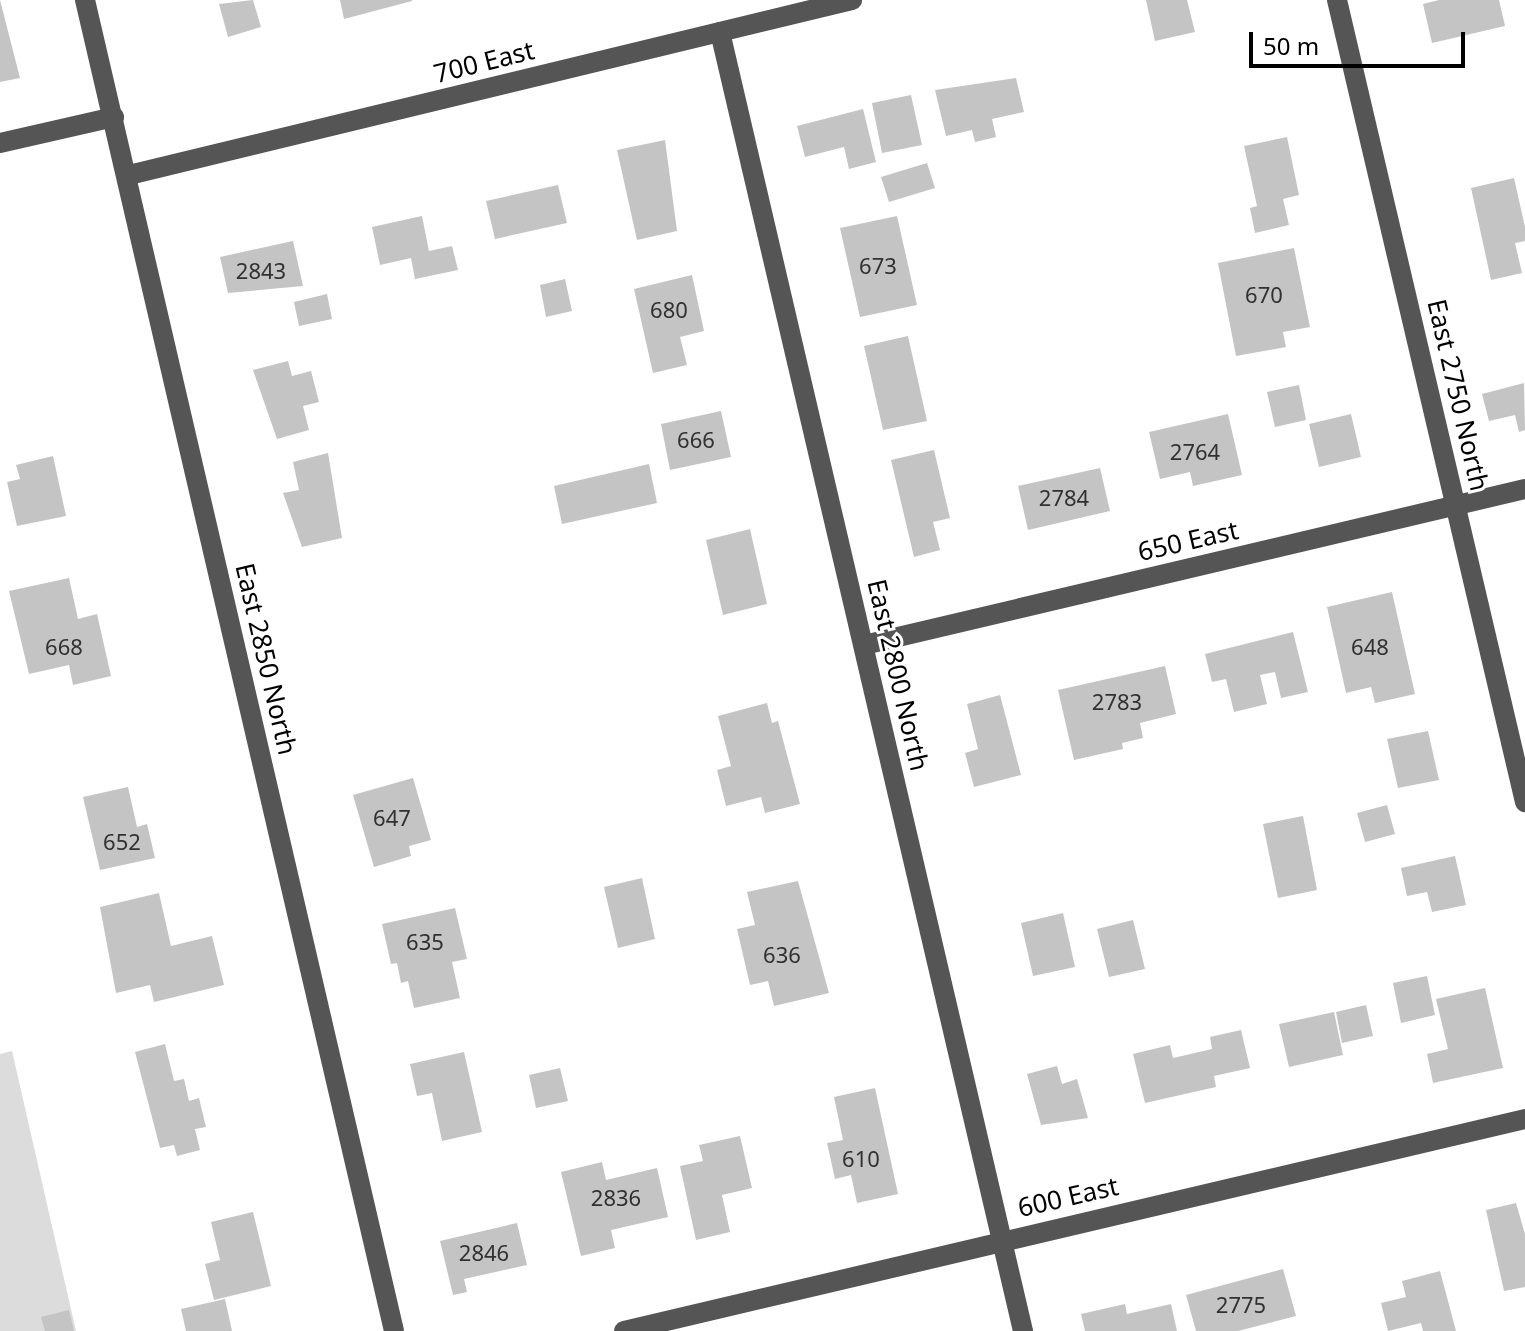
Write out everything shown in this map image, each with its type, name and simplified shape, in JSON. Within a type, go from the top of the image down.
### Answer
[{"type":"street","name":"East 2850 North","points":[[85,0],[129,175],[394,1331]]},
{"type":"street","name":"700 East","points":[[129,175],[852,0]]},
{"type":"street","name":"East 2750 North","points":[[1337,0],[1525,802]]},
{"type":"street","name":"East 2800 North","points":[[720,32],[1023,1331]]},
{"type":"street","points":[[0,143],[114,117]]},
{"type":"street","name":"650 East","points":[[864,645],[1525,489]]},
{"type":"street","name":"600 East","points":[[624,1331],[1001,1239],[1525,1119]]},
{"type":"shaded area","points":[[12,1051],[76,1331],[0,1331],[0,1054]]},
{"type":"building","points":[[0,0],[20,78],[0,82]]},
{"type":"building","points":[[253,0],[261,27],[228,37],[219,4]]},
{"type":"building","points":[[340,0],[412,0],[412,1],[344,19]]},
{"type":"building","points":[[1146,0],[1187,0],[1195,32],[1155,41]]},
{"type":"building","points":[[1439,0],[1499,0],[1505,26],[1432,43],[1423,4]]},
{"type":"building","points":[[1016,78],[1024,112],[992,119],[996,137],[975,142],[972,130],[946,136],[935,90]]},
{"type":"building","points":[[911,95],[922,145],[882,153],[872,103]]},
{"type":"building","points":[[863,109],[876,162],[849,169],[844,147],[805,157],[797,126]]},
{"type":"building","points":[[1287,137],[1299,195],[1283,199],[1289,225],[1255,233],[1250,208],[1257,206],[1244,146]]},
{"type":"building","points":[[665,140],[677,231],[637,240],[617,150]]},
{"type":"building","points":[[927,163],[935,188],[889,202],[881,177]]},
{"type":"building","points":[[1514,178],[1525,227],[1525,241],[1515,243],[1522,273],[1491,280],[1471,188]]},
{"type":"building","points":[[558,185],[567,223],[495,239],[486,201]]},
{"type":"building","points":[[422,216],[429,251],[452,246],[458,270],[415,279],[411,258],[380,265],[372,227]]},
{"type":"building","points":[[897,216],[917,305],[860,317],[840,228]]},
{"type":"building","points":[[293,241],[303,286],[228,293],[220,257]]},
{"type":"building","points":[[1294,248],[1310,327],[1283,332],[1286,347],[1236,356],[1218,263]]},
{"type":"building","points":[[692,275],[704,331],[680,337],[687,365],[653,373],[634,289]]},
{"type":"building","points":[[565,279],[572,311],[546,317],[540,285]]},
{"type":"building","points":[[327,294],[332,319],[299,326],[294,302]]},
{"type":"building","points":[[908,336],[927,421],[883,430],[864,346]]},
{"type":"building","points":[[288,361],[292,376],[311,371],[319,402],[303,406],[309,430],[277,439],[253,370]]},
{"type":"building","points":[[1524,383],[1525,430],[1519,432],[1515,415],[1489,421],[1482,394]]},
{"type":"building","points":[[1299,385],[1306,420],[1275,427],[1267,392]]},
{"type":"building","points":[[721,411],[731,457],[670,470],[661,424]]},
{"type":"building","points":[[1228,414],[1242,475],[1193,486],[1190,472],[1160,479],[1149,432]]},
{"type":"building","points":[[1351,414],[1361,457],[1319,467],[1309,424]]},
{"type":"building","points":[[934,450],[950,518],[933,522],[940,550],[914,557],[891,460]]},
{"type":"building","points":[[328,453],[342,538],[302,547],[283,493],[299,490],[293,462]]},
{"type":"building","points":[[53,456],[66,516],[17,526],[7,482],[20,479],[16,465]]},
{"type":"building","points":[[649,464],[657,503],[562,524],[554,486]]},
{"type":"building","points":[[1100,468],[1110,511],[1028,530],[1018,486]]},
{"type":"building","points":[[750,529],[767,604],[723,615],[706,540]]},
{"type":"building","points":[[69,578],[78,619],[97,614],[111,676],[73,685],[69,665],[29,674],[9,591]]},
{"type":"building","points":[[1392,592],[1415,694],[1375,703],[1371,687],[1346,693],[1327,607]]},
{"type":"building","points":[[1293,632],[1308,692],[1281,698],[1275,672],[1260,675],[1267,704],[1234,712],[1226,679],[1212,682],[1205,654]]},
{"type":"building","points":[[1165,666],[1176,714],[1140,723],[1143,738],[1122,743],[1123,749],[1074,760],[1058,690]]},
{"type":"building","points":[[1000,695],[1021,775],[974,787],[965,753],[978,749],[967,704]]},
{"type":"building","points":[[767,703],[772,723],[778,721],[800,804],[765,813],[761,797],[726,806],[717,770],[731,766],[718,716]]},
{"type":"building","points":[[1428,731],[1439,780],[1398,788],[1387,739]]},
{"type":"building","points":[[413,778],[431,840],[409,846],[411,856],[374,867],[353,795]]},
{"type":"building","points":[[128,787],[137,827],[147,824],[155,858],[100,870],[83,797]]},
{"type":"building","points":[[1387,805],[1395,834],[1365,842],[1357,813]]},
{"type":"building","points":[[1303,816],[1317,890],[1278,898],[1263,824]]},
{"type":"building","points":[[1455,856],[1466,905],[1432,912],[1427,892],[1407,896],[1401,868]]},
{"type":"building","points":[[642,878],[655,939],[618,948],[604,887]]},
{"type":"building","points":[[798,881],[829,993],[774,1006],[768,981],[750,985],[737,929],[755,925],[747,892]]},
{"type":"building","points":[[159,893],[171,946],[212,936],[224,985],[154,1002],[150,985],[116,993],[100,907]]},
{"type":"building","points":[[455,908],[467,959],[452,962],[460,998],[414,1008],[408,981],[401,983],[397,963],[391,964],[382,924]]},
{"type":"building","points":[[1063,913],[1075,967],[1033,976],[1021,923]]},
{"type":"building","points":[[1133,920],[1145,969],[1109,977],[1097,929]]},
{"type":"building","points":[[1427,976],[1435,1015],[1401,1023],[1393,983]]},
{"type":"building","points":[[1485,988],[1503,1068],[1433,1083],[1427,1054],[1448,1049],[1436,999]]},
{"type":"building","points":[[1366,1005],[1373,1036],[1342,1043],[1336,1012]]},
{"type":"building","points":[[1334,1012],[1343,1055],[1289,1067],[1279,1024]]},
{"type":"building","points":[[1241,1030],[1250,1068],[1214,1076],[1216,1087],[1145,1103],[1133,1054],[1170,1045],[1173,1058],[1212,1049],[1210,1037]]},
{"type":"building","points":[[165,1044],[174,1081],[184,1079],[189,1101],[199,1098],[206,1127],[195,1129],[200,1150],[177,1156],[174,1145],[160,1148],[135,1052]]},
{"type":"building","points":[[464,1052],[482,1132],[442,1141],[432,1093],[417,1096],[410,1064]]},
{"type":"building","points":[[1057,1066],[1062,1084],[1077,1079],[1088,1118],[1041,1125],[1027,1074]]},
{"type":"building","points":[[560,1068],[568,1101],[536,1108],[529,1075]]},
{"type":"building","points":[[875,1088],[898,1194],[857,1203],[851,1175],[835,1179],[827,1143],[843,1140],[834,1097]]},
{"type":"building","points":[[740,1136],[752,1188],[722,1195],[730,1232],[696,1240],[680,1166],[703,1161],[699,1145]]},
{"type":"building","points":[[602,1162],[606,1180],[657,1168],[668,1217],[611,1230],[615,1248],[581,1256],[561,1172]]},
{"type":"building","points":[[1516,1203],[1525,1234],[1525,1287],[1504,1291],[1486,1210]]},
{"type":"building","points":[[253,1212],[271,1286],[214,1300],[205,1264],[220,1260],[211,1222]]},
{"type":"building","points":[[517,1223],[527,1265],[464,1279],[467,1292],[453,1295],[440,1241]]},
{"type":"building","points":[[1283,1269],[1296,1316],[1238,1331],[1196,1331],[1186,1295]]},
{"type":"building","points":[[1440,1271],[1456,1331],[1423,1331],[1421,1323],[1388,1331],[1381,1303],[1406,1297],[1402,1281]]},
{"type":"building","points":[[225,1299],[232,1331],[186,1331],[181,1309]]},
{"type":"building","points":[[1125,1304],[1127,1314],[1171,1304],[1177,1331],[1085,1331],[1081,1314]]},
{"type":"building","points":[[69,1310],[74,1331],[45,1331],[41,1317]]}]
